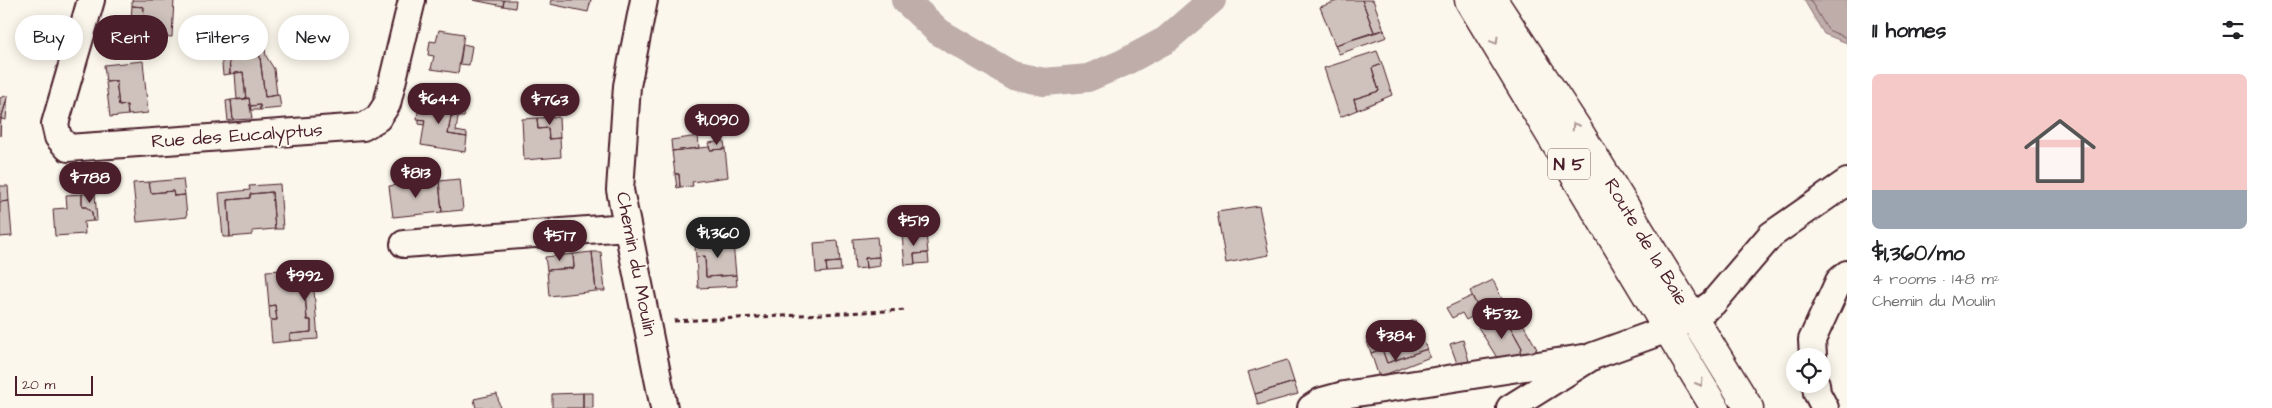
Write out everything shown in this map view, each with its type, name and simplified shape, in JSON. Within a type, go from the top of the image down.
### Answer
[{"type":"main road","name":"Route de la Baie","points":[[1469,0],[1572,171],[1680,323]]},
{"type":"main road","name":"Route de la Baie","points":[[1493,0],[1578,130],[1680,323],[1715,408]]},
{"type":"main road","points":[[1680,323],[1688,330],[1731,399],[1747,405]]},
{"type":"street","name":"Rue des Eucalyptus","points":[[91,0],[55,124],[58,137],[68,148],[363,127],[378,118],[386,104],[412,0]]},
{"type":"street","name":"Chemin du Moulin","points":[[644,0],[627,86],[620,190],[664,408]]},
{"type":"street","points":[[1510,408],[1593,356],[1680,323],[1712,304],[1771,235],[1835,201],[1847,182]]},
{"type":"street","points":[[404,244],[628,227]]},
{"type":"street","points":[[1812,348],[1812,340],[1839,281],[1847,274]]},
{"type":"street","points":[[1311,408],[1322,401],[1344,395],[1593,356]]},
{"type":"street","points":[[1817,393],[1825,408]]},
{"type":"path","points":[[648,322],[907,310]]},
{"type":"water","points":[[1804,0],[1847,0],[1847,43],[1824,34]]},
{"type":"building","points":[[132,0],[174,0],[172,37],[168,37],[168,15],[143,15],[144,7],[132,6]]},
{"type":"building","points":[[473,0],[504,0],[503,6]]},
{"type":"building","points":[[504,0],[516,0],[515,8],[503,6]]},
{"type":"building","points":[[551,0],[591,0],[588,12],[550,4]]},
{"type":"building","points":[[1340,0],[1362,0],[1374,32],[1335,45],[1320,7]]},
{"type":"building","points":[[1362,0],[1373,0],[1384,30],[1374,32]]},
{"type":"building","points":[[132,6],[144,7],[143,15],[131,15]]},
{"type":"building","points":[[439,30],[464,34],[458,73],[431,69],[434,56],[428,55],[430,41],[436,42]]},
{"type":"building","points":[[1384,30],[1387,37],[1339,54],[1335,45]]},
{"type":"building","points":[[463,44],[472,46],[469,65],[460,64]]},
{"type":"building","points":[[1377,51],[1382,64],[1372,68],[1379,91],[1354,99],[1357,110],[1340,117],[1324,68]]},
{"type":"building","points":[[268,59],[274,69],[277,95],[265,97],[260,60]]},
{"type":"building","points":[[222,60],[229,60],[230,74],[223,75]]},
{"type":"building","points":[[229,60],[260,60],[265,97],[279,95],[281,108],[260,110],[260,105],[250,106],[249,98],[246,99],[243,72],[230,74]]},
{"type":"building","points":[[143,61],[148,113],[128,115],[127,105],[119,106],[116,81],[106,82],[104,65]]},
{"type":"building","points":[[1382,64],[1392,95],[1357,110],[1354,99],[1379,91],[1372,68]]},
{"type":"building","points":[[243,72],[246,99],[237,100],[235,73]]},
{"type":"building","points":[[116,81],[119,106],[127,105],[128,115],[110,117],[106,82]]},
{"type":"building","points":[[8,95],[6,120],[1,119]]},
{"type":"building","points":[[8,95],[1,119],[0,136],[0,98]]},
{"type":"building","points":[[249,98],[252,119],[233,120],[231,100]]},
{"type":"building","points":[[420,98],[457,103],[454,116],[451,116],[448,134],[467,137],[465,152],[421,145],[425,120],[417,119]]},
{"type":"building","points":[[231,100],[233,120],[228,121],[226,101]]},
{"type":"building","points":[[457,103],[466,105],[464,117],[458,117],[456,131],[467,133],[467,137],[448,134],[451,116],[454,116]]},
{"type":"building","points":[[260,105],[260,110],[251,110],[250,106]]},
{"type":"building","points":[[559,117],[560,138],[549,139],[548,128],[538,129],[537,118]]},
{"type":"building","points":[[537,118],[538,129],[548,128],[549,139],[560,138],[561,157],[524,160],[522,119]]},
{"type":"building","points":[[419,119],[425,120],[424,125],[419,124]]},
{"type":"building","points":[[698,136],[699,148],[672,151],[671,140]]},
{"type":"building","points":[[724,141],[725,149],[710,150],[709,143]]},
{"type":"building","points":[[709,147],[710,150],[725,149],[728,177],[692,182],[693,186],[680,187],[679,174],[675,174],[672,151]]},
{"type":"building","points":[[675,174],[679,174],[680,187],[677,188]]},
{"type":"building","points":[[183,179],[185,195],[174,196],[173,191],[151,193],[149,182]]},
{"type":"building","points":[[460,179],[463,210],[442,212],[439,181]]},
{"type":"building","points":[[439,181],[442,212],[393,217],[389,186]]},
{"type":"building","points":[[149,182],[151,193],[173,191],[174,196],[185,195],[187,217],[137,222],[133,183]]},
{"type":"building","points":[[280,184],[283,229],[275,229],[272,192],[250,194],[250,198],[228,200],[230,237],[223,237],[219,193],[250,190],[249,186]]},
{"type":"building","points":[[0,186],[8,186],[9,201],[0,202]]},
{"type":"building","points":[[272,192],[275,229],[252,231],[252,235],[230,237],[228,200],[250,198],[250,194]]},
{"type":"building","points":[[95,193],[97,221],[93,221],[92,212],[86,207],[82,207],[82,194]]},
{"type":"building","points":[[82,194],[82,207],[86,207],[92,212],[93,221],[84,222],[85,234],[55,236],[53,209],[67,208],[66,195]]},
{"type":"building","points":[[9,201],[12,236],[0,237],[0,202]]},
{"type":"building","points":[[1259,206],[1269,255],[1226,263],[1217,212]]},
{"type":"building","points":[[926,233],[928,253],[914,254],[915,264],[905,265],[902,235]]},
{"type":"building","points":[[877,237],[879,257],[865,258],[866,268],[855,269],[853,239]]},
{"type":"building","points":[[838,241],[840,262],[826,263],[827,272],[816,273],[814,243]]},
{"type":"building","points":[[733,243],[736,275],[706,277],[705,256],[696,257],[695,246]]},
{"type":"building","points":[[592,252],[601,252],[605,291],[596,291]]},
{"type":"building","points":[[592,252],[596,291],[549,296],[547,270],[574,268],[573,254]]},
{"type":"building","points":[[928,253],[929,263],[915,264],[914,254]]},
{"type":"building","points":[[573,254],[574,268],[547,270],[545,257]]},
{"type":"building","points":[[705,256],[706,277],[736,275],[737,286],[698,288],[696,257]]},
{"type":"building","points":[[879,257],[880,266],[866,268],[865,258]]},
{"type":"building","points":[[840,262],[841,271],[827,272],[826,263]]},
{"type":"building","points":[[312,267],[318,339],[290,341],[290,334],[311,332],[311,320],[307,320],[305,293],[309,292],[308,278],[284,280],[284,270]]},
{"type":"building","points":[[284,270],[284,280],[308,278],[309,292],[305,293],[307,320],[311,320],[311,332],[290,334],[290,341],[272,343],[270,320],[277,320],[275,305],[269,306],[266,271]]},
{"type":"building","points":[[1493,280],[1503,301],[1480,312],[1470,291]]},
{"type":"building","points":[[1472,296],[1480,312],[1466,320],[1462,313],[1452,318],[1446,308]]},
{"type":"building","points":[[275,305],[277,320],[270,320],[269,306]]},
{"type":"building","points":[[1513,306],[1537,349],[1516,362],[1522,348],[1502,312]]},
{"type":"building","points":[[1502,312],[1522,348],[1516,362],[1504,369],[1478,327]]},
{"type":"building","points":[[1415,320],[1427,349],[1387,363],[1382,349],[1371,353],[1366,338]]},
{"type":"building","points":[[1463,340],[1469,361],[1458,366],[1450,344]]},
{"type":"building","points":[[1382,349],[1387,363],[1427,349],[1430,357],[1379,377],[1371,353]]},
{"type":"building","points":[[1287,360],[1294,382],[1255,394],[1248,372]]},
{"type":"building","points":[[1294,382],[1298,394],[1258,405],[1255,394]]},
{"type":"building","points":[[583,393],[593,393],[593,408],[583,408]]},
{"type":"building","points":[[583,393],[583,408],[552,408],[552,394]]},
{"type":"building","points":[[497,394],[500,408],[476,408],[474,399]]},
{"type":"waterway","points":[[905,0],[939,32],[1012,75],[1044,82],[1088,78],[1123,63],[1166,40],[1212,0]]}]
